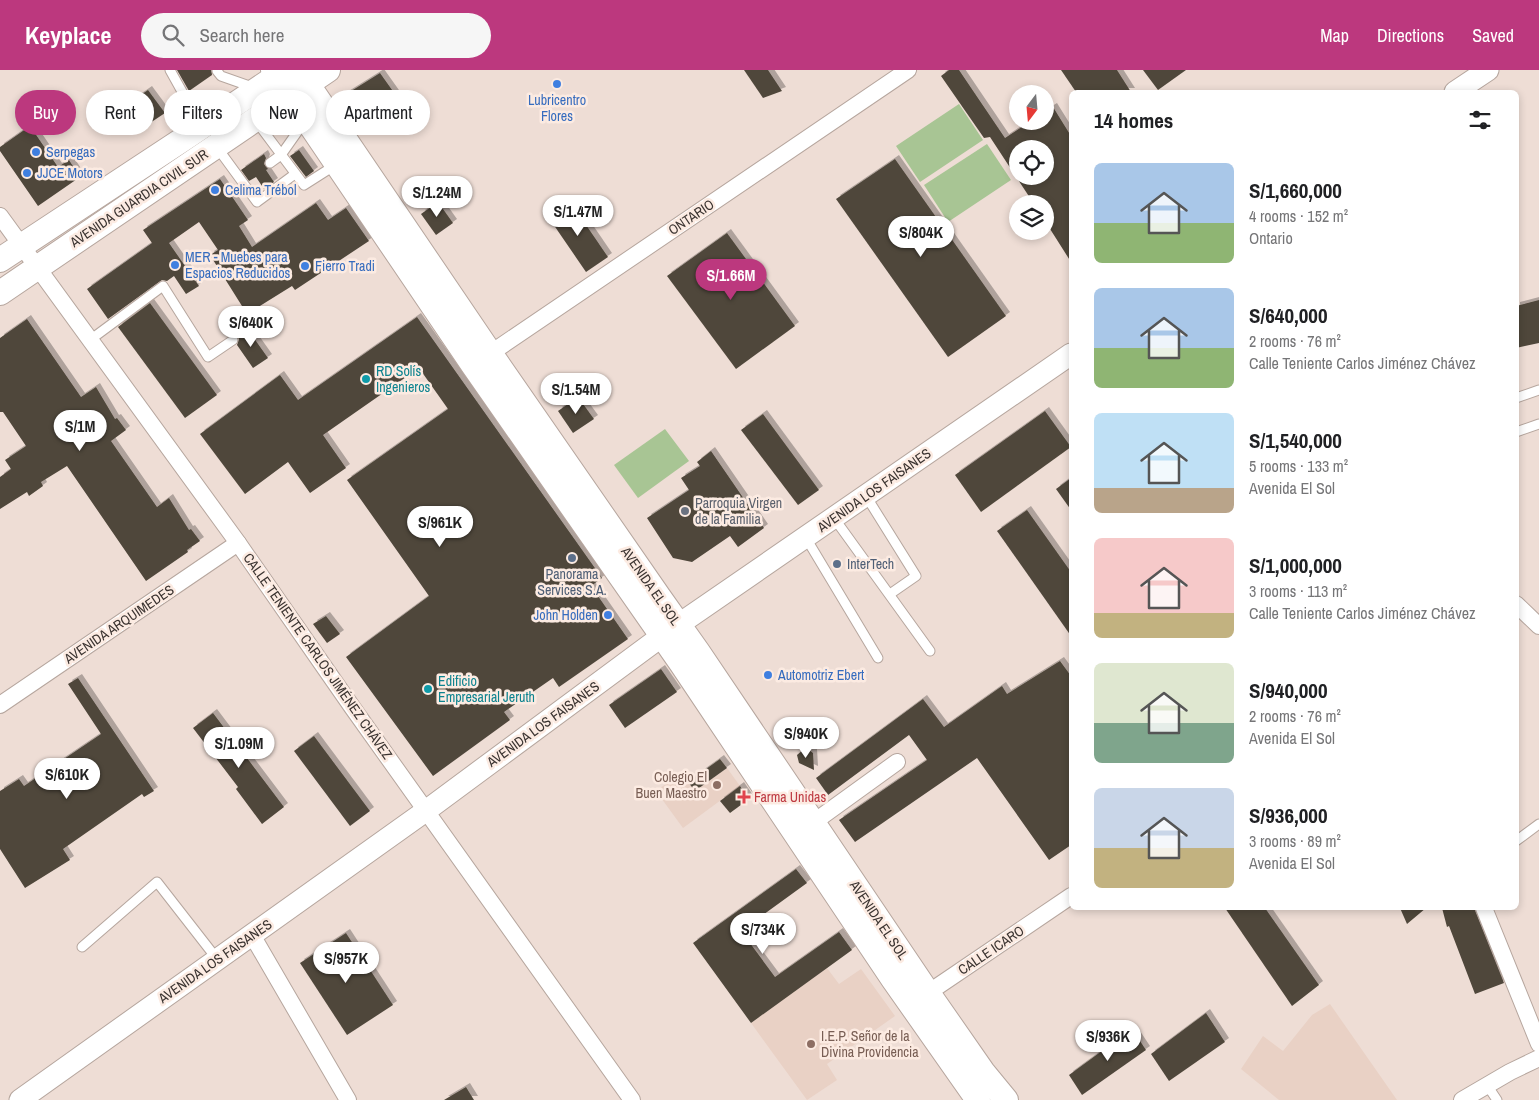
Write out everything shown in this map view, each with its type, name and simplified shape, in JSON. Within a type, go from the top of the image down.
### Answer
[{"type":"main road","name":"AVENIDA GUARDIA CIVIL SUR","points":[[0,260],[257,89],[289,78],[328,70]]},
{"type":"main road","name":"AVENIDA GUARDIA CIVIL SUR","points":[[280,90],[289,78]]},
{"type":"main road","name":"AVENIDA EL SOL","points":[[289,78],[294,90]]},
{"type":"main road","name":"AVENIDA EL SOL","points":[[289,78],[349,170],[670,630],[920,999],[1006,1100]]},
{"type":"main road","name":"AVENIDA GUARDIA CIVIL SUR","points":[[0,293],[251,123]]},
{"type":"main road","name":"AVENIDA EL SOL","points":[[316,131],[349,170]]},
{"type":"main road","name":"AVENIDA EL SOL","points":[[670,630],[814,822],[978,1100]]},
{"type":"street","name":"ONTARIO","points":[[482,359],[908,70]]},
{"type":"street","points":[[1458,90],[1488,70]]},
{"type":"street","name":"CALLE TENIENTE CARLOS JIMÉNEZ CHÁVEZ","points":[[0,216],[238,543],[632,1100]]},
{"type":"street","name":"AVENIDA LOS FAISANES","points":[[20,1100],[427,810],[670,630],[1069,355]]},
{"type":"street","name":"AVENIDA ARQUIMEDES","points":[[0,705],[238,543]]},
{"type":"street","points":[[1519,607],[1539,626]]},
{"type":"street","points":[[814,822],[897,762]]},
{"type":"street","name":"CALLE ICARO","points":[[920,999],[1069,897]]},
{"type":"street","points":[[1485,910],[1539,1044]]},
{"type":"street","points":[[252,935],[348,1100]]},
{"type":"street","points":[[1462,1100],[1539,1058]]},
{"type":"lane","points":[[170,70],[185,97],[188,136]]},
{"type":"lane","points":[[217,71],[220,76],[257,89]]},
{"type":"lane","points":[[267,135],[304,185],[349,170]]},
{"type":"lane","points":[[270,164],[281,155],[295,135]]},
{"type":"lane","points":[[216,146],[245,182],[257,202],[295,174]]},
{"type":"lane","points":[[90,340],[163,286],[208,357],[233,340]]},
{"type":"lane","points":[[1519,397],[1539,390]]},
{"type":"lane","points":[[1519,431],[1539,424]]},
{"type":"lane","points":[[866,496],[916,576],[890,594]]},
{"type":"lane","points":[[834,517],[930,651]]},
{"type":"lane","points":[[805,537],[878,658]]},
{"type":"lane","points":[[1519,839],[1539,824]]},
{"type":"lane","points":[[82,947],[157,882],[217,959]]},
{"type":"lane","points":[[1488,1085],[1497,1100]]},
{"type":"shaded area","points":[[727,768],[740,786],[683,828],[656,791],[681,773],[695,791]]},
{"type":"shaded area","name":"I.E.P. Señor de la Divina Providencia","points":[[827,968],[839,984],[861,969],[895,1016],[827,1064],[837,1080],[807,1100],[751,1023]]},
{"type":"shaded area","points":[[1330,1004],[1397,1100],[1279,1100],[1241,1069],[1263,1036],[1283,1051],[1312,1015]]},
{"type":"green space","points":[[959,104],[983,140],[920,182],[896,146]]},
{"type":"green space","points":[[987,144],[1009,177],[1009,181],[948,222],[924,185]]},
{"type":"green space","points":[[665,429],[689,461],[638,498],[614,465]]},
{"type":"building","points":[[177,70],[211,70],[212,75],[188,90]]},
{"type":"building","points":[[744,70],[768,70],[782,91],[763,98]]},
{"type":"building","points":[[949,70],[959,70],[1005,138],[1017,130],[1054,130],[1054,109],[1069,133],[1069,259],[1054,235],[1054,195],[1028,195],[1022,185],[1054,185],[1054,140],[1009,140],[1009,166],[990,137],[984,138],[941,76]]},
{"type":"building","points":[[1061,70],[1117,70],[1130,90],[1075,90]]},
{"type":"building","points":[[1143,70],[1186,70],[1158,90]]},
{"type":"building","points":[[380,73],[392,90],[353,90]]},
{"type":"building","points":[[154,98],[164,112],[164,114],[154,120]]},
{"type":"building","points":[[17,135],[36,135],[58,167],[69,160],[80,177],[38,206],[0,151],[0,147]]},
{"type":"building","points":[[299,150],[314,171],[306,177],[290,156]]},
{"type":"building","points":[[264,154],[266,158],[264,164],[268,169],[266,170],[274,182],[264,189],[256,177],[249,181],[241,170]]},
{"type":"building","points":[[895,159],[1006,316],[948,357],[836,199]]},
{"type":"building","points":[[220,179],[248,220],[239,226],[252,247],[316,203],[328,220],[346,208],[369,241],[295,290],[292,286],[247,314],[210,255],[218,250],[199,222],[169,243],[199,286],[186,294],[174,276],[167,281],[162,280],[108,319],[87,289],[152,243],[143,230]]},
{"type":"building","points":[[438,202],[453,223],[436,235],[421,214]]},
{"type":"building","points":[[571,203],[608,257],[586,272],[549,218]]},
{"type":"building","points":[[727,233],[795,326],[736,369],[667,276]]},
{"type":"building","points":[[1539,300],[1539,343],[1519,347],[1519,305]]},
{"type":"building","points":[[150,303],[217,395],[185,418],[118,327]]},
{"type":"building","points":[[417,317],[602,578],[591,586],[628,639],[559,687],[553,678],[504,712],[510,720],[433,776],[346,657],[429,596],[347,480],[448,409],[419,368],[323,435],[346,468],[310,493],[288,462],[245,494],[200,434],[280,375],[298,400]]},
{"type":"building","points":[[27,319],[81,397],[96,387],[115,419],[117,418],[126,430],[111,441],[157,507],[169,498],[189,530],[191,529],[200,541],[187,550],[188,552],[146,581],[67,466],[41,482],[43,486],[29,496],[27,492],[0,509],[0,477],[11,469],[5,460],[26,446],[3,412],[0,412],[0,338]]},
{"type":"building","points":[[246,327],[268,358],[253,368],[237,345],[239,339],[236,335]]},
{"type":"building","points":[[578,397],[594,419],[573,433],[558,411]]},
{"type":"building","points":[[1045,411],[1069,444],[1069,448],[981,512],[955,475]]},
{"type":"building","points":[[763,414],[819,490],[798,505],[741,430]]},
{"type":"building","points":[[711,451],[764,528],[738,547],[730,536],[692,562],[673,558],[647,518],[689,490],[681,478],[700,466],[697,462]]},
{"type":"building","points":[[1069,479],[1069,507],[1056,489]]},
{"type":"building","points":[[1027,510],[1069,569],[1069,633],[997,531]]},
{"type":"building","points":[[326,616],[340,634],[327,643],[313,624]]},
{"type":"building","points":[[1060,661],[1069,673],[1069,846],[1049,860],[977,758],[855,842],[839,820],[927,760],[909,735],[828,795],[816,778],[923,699],[944,727],[1002,686],[1007,694]]},
{"type":"building","points":[[661,669],[677,692],[625,728],[609,705]]},
{"type":"building","points":[[78,678],[154,791],[144,797],[142,794],[63,849],[70,860],[25,888],[0,849],[0,791],[19,779],[24,786],[101,734],[68,684]]},
{"type":"building","points":[[213,713],[284,807],[262,824],[236,789],[238,787],[193,728]]},
{"type":"building","points":[[314,736],[370,811],[350,826],[294,751]]},
{"type":"building","points":[[804,749],[813,753],[814,770],[799,763],[797,755]]},
{"type":"building","points":[[720,759],[727,768],[695,791],[688,782]]},
{"type":"building","points":[[740,786],[749,799],[730,813],[720,801]]},
{"type":"building","points":[[796,869],[807,883],[741,931],[775,977],[839,932],[852,950],[751,1023],[693,943]]},
{"type":"building","points":[[1226,910],[1266,910],[1319,985],[1292,1006]]},
{"type":"building","points":[[1401,910],[1424,910],[1407,924]]},
{"type":"building","points":[[1443,910],[1475,910],[1504,983],[1475,994],[1449,926],[1447,927]]},
{"type":"building","points":[[346,933],[393,1005],[347,1035],[300,963]]},
{"type":"building","points":[[1206,1013],[1225,1042],[1169,1081],[1151,1054]]},
{"type":"building","points":[[1132,1029],[1146,1050],[1082,1095],[1069,1075]]},
{"type":"building","points":[[466,1087],[474,1100],[444,1100]]},
{"type":"place","name":"Lubricentro Flores","points":[[557,84]]},
{"type":"place","name":"Serpegas","points":[[36,152]]},
{"type":"place","name":"JJCE Motors","points":[[27,173]]},
{"type":"place","name":"Celima Trébol","points":[[215,190]]},
{"type":"place","name":"MER - Muebes para Espacios Reducidos","points":[[175,265]]},
{"type":"place","name":"Fierro Tradi","points":[[305,266]]},
{"type":"place","name":"RD Solís Ingenieros","points":[[366,379]]},
{"type":"place","name":"Parroquia Virgen de la Familia","points":[[685,511]]},
{"type":"place","name":"Panorama Services S.A.","points":[[572,558]]},
{"type":"place","name":"InterTech","points":[[837,564]]},
{"type":"place","name":"John Holden","points":[[608,615]]},
{"type":"place","name":"Automotriz Ebert","points":[[768,675]]},
{"type":"place","name":"Edificio Empresarial Jeruth","points":[[428,689]]},
{"type":"place","name":"Colegio El Buen Maestro","points":[[717,785]]},
{"type":"place","name":"Farma Unidas","points":[[744,797]]},
{"type":"place","name":"I.E.P. Señor de la Divina Providencia","points":[[811,1044]]}]
